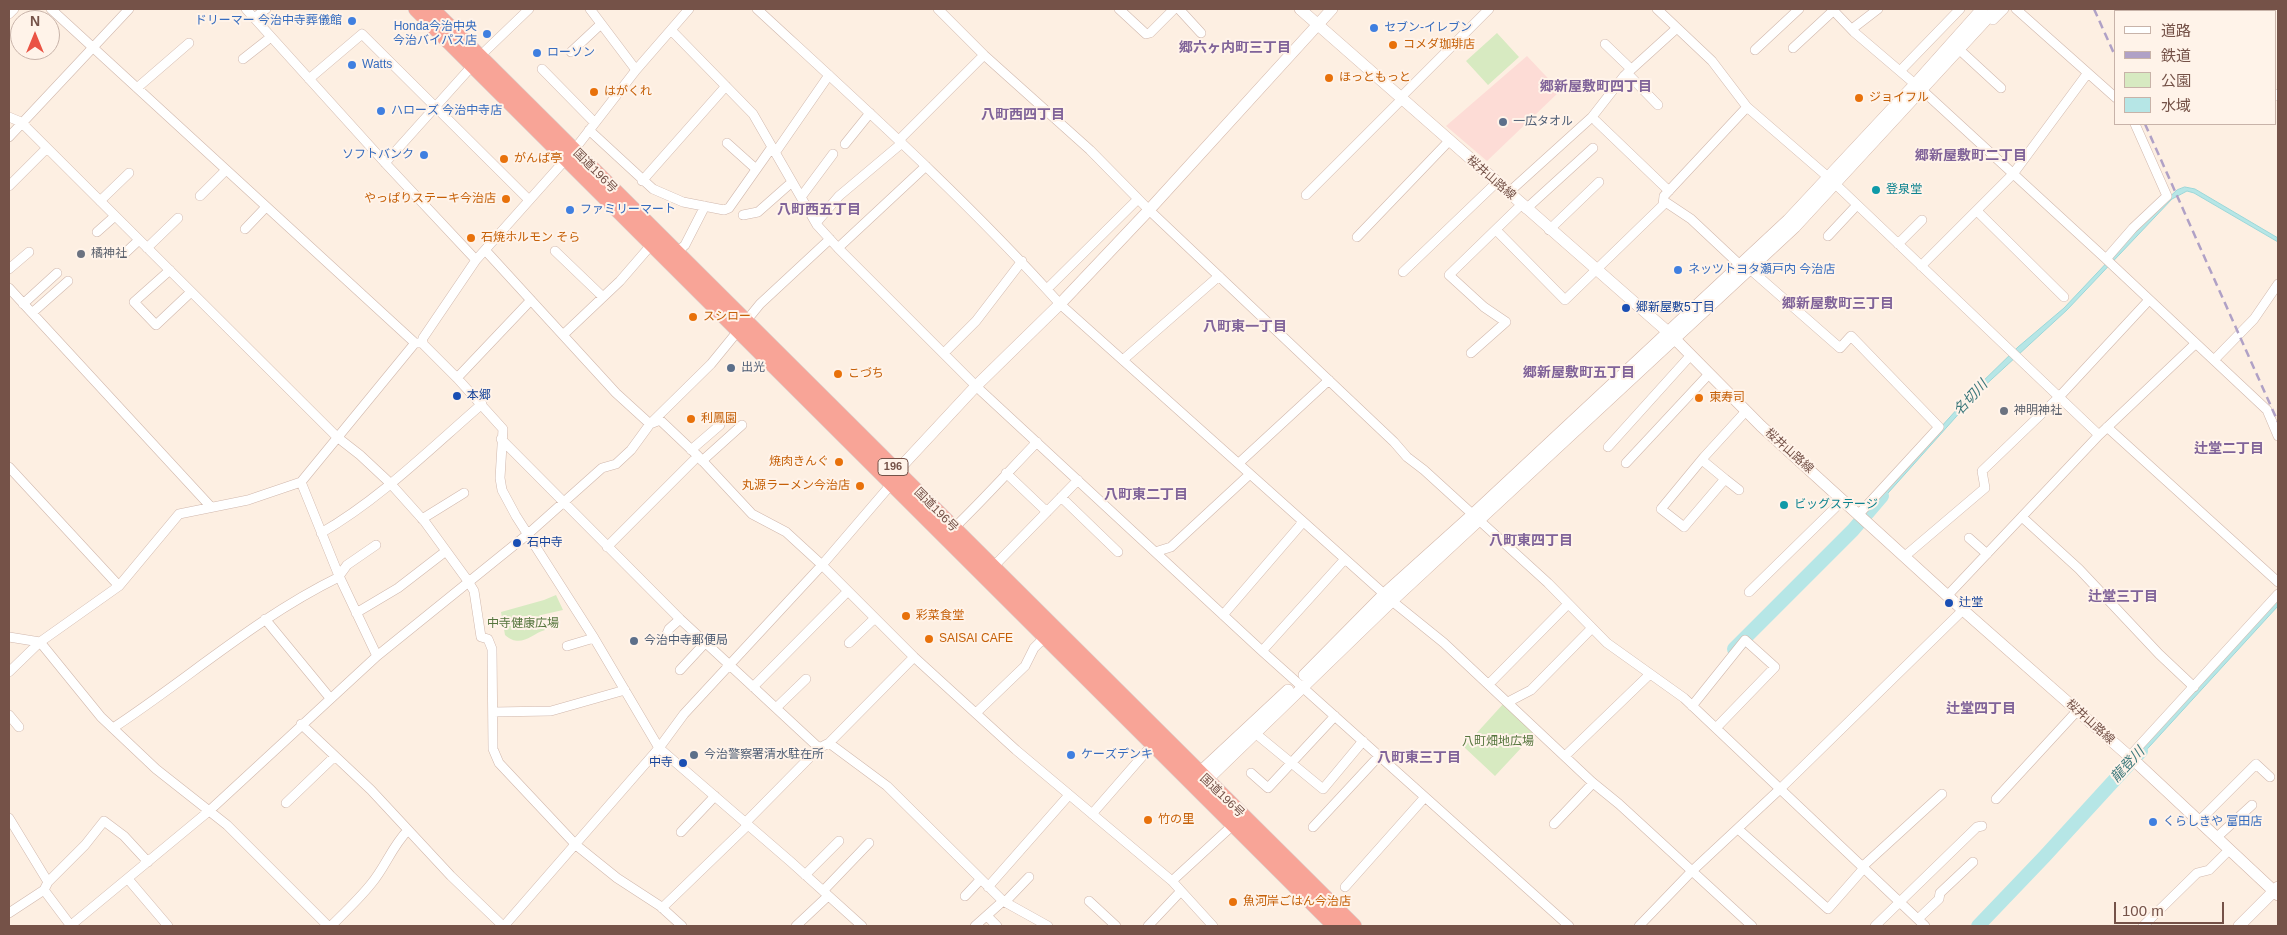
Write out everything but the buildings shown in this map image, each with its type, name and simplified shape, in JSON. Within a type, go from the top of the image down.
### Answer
[{"type":"highway","name":"国道196号","points":[[420,9],[676,253],[742,326]]},
{"type":"highway","name":"国道196号","points":[[570,154],[652,244],[742,326],[895,477],[1152,744],[1200,779],[1233,825],[1335,926]]},
{"type":"highway","name":"国道196号","points":[[895,477],[954,528],[1200,779],[1354,926]]},
{"type":"street","points":[[9,14],[14,9]]},
{"type":"street","points":[[51,9],[266,207],[457,378],[482,404],[503,429],[500,478],[502,490],[594,638],[659,748],[862,926]]},
{"type":"street","points":[[9,137],[21,122],[129,9]]},
{"type":"street","points":[[246,9],[476,260]]},
{"type":"street","points":[[254,18],[266,9]]},
{"type":"street","points":[[385,162],[476,62],[529,9]]},
{"type":"street","points":[[590,9],[636,70]]},
{"type":"street","points":[[9,672],[40,642],[119,586],[179,514],[248,500],[301,482],[337,437],[423,338],[476,260],[570,154],[636,70],[689,9]]},
{"type":"street","points":[[757,9],[926,166],[1022,262],[1060,304],[1124,359],[1303,522],[1388,597],[1444,643],[1594,783],[1752,926]]},
{"type":"street","points":[[938,9],[984,55],[1090,150],[1149,210],[1394,442],[1407,457],[1477,517],[1607,643],[1692,706],[1925,926]]},
{"type":"street","points":[[1119,9],[1146,34],[1150,33],[1174,9]]},
{"type":"street","points":[[1179,9],[1201,33]]},
{"type":"street","name":"桜井山路線","points":[[1300,9],[1671,336],[1746,411],[1963,610],[2277,891]]},
{"type":"street","points":[[301,724],[371,790],[451,876],[504,926],[659,748],[684,714],[730,667],[822,565],[895,477],[976,386],[1060,304],[1149,210],[1332,9]]},
{"type":"street","points":[[1306,195],[1490,9]]},
{"type":"street","points":[[1657,9],[1712,61],[1747,107],[1831,180],[2099,435]]},
{"type":"street","points":[[1755,50],[1799,9]]},
{"type":"street","points":[[1793,48],[1833,9],[1852,29],[1921,89],[2267,410],[2278,436]]},
{"type":"street","points":[[1852,29],[1878,9]]},
{"type":"street","points":[[1900,71],[1960,9]]},
{"type":"street","points":[[1921,89],[1932,72],[1982,9]]},
{"type":"street","points":[[1932,72],[1996,9]]},
{"type":"street","points":[[1200,779],[1388,597],[1477,517],[1671,336],[1746,268],[1795,227],[1831,180],[1921,89],[1963,53],[2004,9]]},
{"type":"street","points":[[2016,9],[2061,47],[2087,74],[2114,96]]},
{"type":"street","points":[[571,52],[601,24]]},
{"type":"street","points":[[1508,193],[1592,116],[1629,71],[1677,28]]},
{"type":"street","points":[[671,30],[753,114],[816,223],[838,248],[976,386],[1262,651],[1569,926]]},
{"type":"street","points":[[309,79],[362,34],[529,200]]},
{"type":"street","points":[[243,59],[271,37]]},
{"type":"street","points":[[137,88],[189,43]]},
{"type":"street","points":[[1605,44],[1658,105]]},
{"type":"street","points":[[1963,53],[2001,88]]},
{"type":"street","points":[[816,223],[839,196],[901,142],[984,55]]},
{"type":"street","points":[[542,69],[642,181],[653,189],[683,202],[724,210],[729,208],[829,75]]},
{"type":"street","points":[[1921,266],[2013,174],[2087,74]]},
{"type":"street","points":[[642,181],[726,86]]},
{"type":"street","points":[[1496,230],[1565,300],[1663,205],[1664,196],[1747,107]]},
{"type":"street","points":[[844,144],[870,113]]},
{"type":"street","points":[[9,117],[21,122],[337,437],[390,483],[422,519],[474,591],[481,637],[488,639],[492,649],[493,749],[499,763],[576,845],[618,878],[662,908],[682,926]]},
{"type":"street","points":[[1596,121],[1669,191]]},
{"type":"street","points":[[2106,259],[2133,228],[2167,196],[2135,125]]},
{"type":"street","points":[[1357,238],[1449,141]]},
{"type":"street","points":[[727,143],[756,170]]},
{"type":"street","points":[[9,186],[46,148]]},
{"type":"street","points":[[1471,353],[1506,322],[1484,307],[1449,274],[1496,230],[1593,148]]},
{"type":"street","points":[[801,197],[833,154]]},
{"type":"street","points":[[838,248],[926,166]]},
{"type":"street","points":[[200,196],[226,170]]},
{"type":"street","points":[[100,201],[128,173]]},
{"type":"street","points":[[743,214],[758,212],[792,182]]},
{"type":"street","points":[[1403,272],[1496,182]]},
{"type":"street","points":[[1549,230],[1599,182]]},
{"type":"street","points":[[1047,289],[1138,199]]},
{"type":"street","points":[[1664,202],[1691,218],[1746,268],[1840,348],[1851,336],[1940,428],[1859,514]]},
{"type":"street","points":[[1828,236],[1857,205]]},
{"type":"street","points":[[676,253],[685,245],[705,206]]},
{"type":"street","points":[[245,229],[266,207]]},
{"type":"street","points":[[1977,211],[2064,296]]},
{"type":"street","points":[[97,232],[115,216]]},
{"type":"street","points":[[147,248],[178,218]]},
{"type":"street","points":[[1898,244],[1922,220]]},
{"type":"street","points":[[9,818],[70,926],[209,811],[301,724],[377,656],[528,534],[602,468],[616,464],[631,450],[650,424],[711,364],[760,304],[830,239]]},
{"type":"street","points":[[123,255],[139,240]]},
{"type":"street","points":[[563,335],[604,298],[652,244]]},
{"type":"street","points":[[485,250],[616,393],[650,424]]},
{"type":"street","points":[[555,250],[604,298]]},
{"type":"street","points":[[9,269],[29,252]]},
{"type":"street","points":[[944,353],[976,320],[1022,262]]},
{"type":"street","points":[[170,270],[134,302],[156,325],[191,292]]},
{"type":"street","points":[[23,304],[57,274]]},
{"type":"street","points":[[1124,359],[1219,276]]},
{"type":"street","points":[[32,313],[68,281]]},
{"type":"street","points":[[2214,360],[2254,319],[2278,284]]},
{"type":"street","points":[[9,288],[211,507]]},
{"type":"street","points":[[457,378],[531,300]]},
{"type":"street","points":[[1905,556],[1985,488],[1982,471],[2060,397],[2149,300]]},
{"type":"street","points":[[1948,595],[2099,435],[2195,344]]},
{"type":"street","points":[[1608,447],[1690,356]]},
{"type":"street","points":[[1626,463],[1709,374]]},
{"type":"street","points":[[1239,464],[1329,380]]},
{"type":"street","points":[[321,532],[342,520],[390,483],[482,404]]},
{"type":"street","points":[[1725,479],[1684,527],[1661,509],[1746,411]]},
{"type":"street","points":[[650,424],[660,420],[752,514],[786,532],[822,565],[914,657],[1069,795],[1172,881],[1212,926]]},
{"type":"street","points":[[606,547],[697,456],[720,425]]},
{"type":"street","points":[[697,456],[742,426]]},
{"type":"street","points":[[2107,428],[2278,582]]},
{"type":"street","points":[[501,439],[606,547],[680,619],[819,748]]},
{"type":"street","points":[[954,528],[993,490],[1006,473],[1037,442]]},
{"type":"street","points":[[1702,460],[1739,490]]},
{"type":"street","points":[[9,467],[119,586]]},
{"type":"street","points":[[1006,473],[1047,512]]},
{"type":"street","points":[[1155,552],[1171,546],[1250,474]]},
{"type":"street","points":[[993,567],[1078,480]]},
{"type":"street","points":[[301,482],[339,576],[377,656]]},
{"type":"street","points":[[422,519],[464,493]]},
{"type":"street","points":[[1061,497],[1118,552]]},
{"type":"street","points":[[1749,592],[1843,500]]},
{"type":"street","points":[[2022,516],[2079,569],[2159,654],[2194,687]]},
{"type":"street","points":[[1223,615],[1303,522]]},
{"type":"street","points":[[1970,538],[1987,554]]},
{"type":"street","points":[[113,728],[150,704],[265,619],[302,595],[339,576],[351,562],[376,545]]},
{"type":"street","points":[[356,613],[398,588],[446,551]]},
{"type":"street","points":[[1262,651],[1346,559]]},
{"type":"street","points":[[753,687],[848,591]]},
{"type":"street","points":[[2129,757],[2278,594]]},
{"type":"street","points":[[1489,684],[1568,604]]},
{"type":"street","points":[[1639,926],[1691,872],[1780,789],[1963,610]]},
{"type":"street","points":[[849,643],[875,618]]},
{"type":"street","points":[[265,619],[330,698]]},
{"type":"street","points":[[664,641],[669,629],[680,619]]},
{"type":"street","points":[[1508,702],[1531,690],[1592,628]]},
{"type":"street","points":[[976,713],[1025,666],[1034,648],[1046,636]]},
{"type":"street","points":[[9,637],[40,642],[113,728],[156,769],[227,824],[329,926],[371,885],[383,868],[393,847],[408,830]]},
{"type":"street","points":[[567,646],[594,638]]},
{"type":"street","points":[[1692,706],[1745,640],[1775,666],[1716,728]]},
{"type":"street","points":[[680,670],[705,643]]},
{"type":"street","points":[[662,908],[747,824],[819,748],[829,743],[914,657]]},
{"type":"street","points":[[1565,756],[1650,674]]},
{"type":"street","points":[[776,708],[806,679]]},
{"type":"street","points":[[1200,779],[1255,733],[1300,684]]},
{"type":"street","points":[[493,712],[551,711],[625,690]]},
{"type":"street","points":[[1996,799],[2077,711]]},
{"type":"street","points":[[9,715],[19,727]]},
{"type":"street","points":[[1251,773],[1268,788],[1335,716]]},
{"type":"street","points":[[1255,733],[1323,789],[1363,741]]},
{"type":"street","points":[[829,743],[887,786],[1004,902],[1048,926]]},
{"type":"street","points":[[1092,814],[1152,744]]},
{"type":"street","points":[[286,803],[335,756]]},
{"type":"street","points":[[1313,827],[1379,756]]},
{"type":"street","points":[[2198,822],[2256,764],[2270,777]]},
{"type":"street","points":[[1554,824],[1594,783]]},
{"type":"street","points":[[1738,829],[1828,909],[1863,868],[1942,794]]},
{"type":"street","points":[[988,887],[1069,795]]},
{"type":"street","points":[[681,832],[715,796]]},
{"type":"street","points":[[1345,887],[1425,797]]},
{"type":"street","points":[[2216,838],[2252,805]]},
{"type":"street","points":[[9,913],[46,886],[104,822],[124,836],[148,862]]},
{"type":"street","points":[[1172,881],[1233,825]]},
{"type":"street","points":[[1875,926],[1977,827],[1982,826]]},
{"type":"street","points":[[805,875],[839,841]]},
{"type":"street","points":[[796,926],[869,843]]},
{"type":"street","points":[[2143,926],[2197,873],[2209,870],[2229,850]]},
{"type":"street","points":[[1918,919],[1939,900],[1940,893],[1973,862]]},
{"type":"street","points":[[975,926],[1004,902],[1028,877]]},
{"type":"street","points":[[128,879],[168,926]]},
{"type":"street","points":[[965,896],[980,880]]},
{"type":"street","points":[[1148,926],[1181,891]]},
{"type":"street","points":[[2239,926],[2277,891]]},
{"type":"street","points":[[1089,901],[1116,926]]},
{"type":"street","points":[[987,916],[996,926]]},
{"type":"shaded area","points":[[1527,56],[1560,91],[1487,161],[1446,126]]},
{"type":"green space","points":[[1497,33],[1519,57],[1488,85],[1466,61]]},
{"type":"green space","name":"中寺健康広場","points":[[556,595],[563,610],[541,615],[545,630],[521,641],[516,641],[505,635],[501,612]]},
{"type":"green space","name":"八町畑地広場","points":[[1504,703],[1536,732],[1495,776],[1464,747]]},
{"type":"water","points":[[2185,187],[2195,189],[2278,238],[2278,242],[2194,193],[2187,191],[2172,199],[2067,310],[1980,390],[1872,511],[1868,508],[1977,387],[2018,347],[2064,308],[2163,203],[2177,190]]},
{"type":"water","points":[[2278,598],[2278,606],[2139,758],[2134,754]]},
{"type":"waterway","name":"名切川","points":[[1734,649],[1853,530],[1882,496]]},
{"type":"waterway","name":"龍登川","points":[[1978,926],[2141,751]]},
{"type":"railway","points":[[2094,9],[2114,54]]},
{"type":"railway","points":[[2145,125],[2278,422]]},
{"type":"place","name":"ドリーマー 今治中寺葬儀館","points":[[352,21]]},
{"type":"place","name":"セブン-イレブン","points":[[1374,28]]},
{"type":"place","name":"Honda今治中央 今治バイパス店","points":[[487,34]]},
{"type":"place","name":"コメダ珈琲店","points":[[1393,45]]},
{"type":"place","name":"ローソン","points":[[537,53]]},
{"type":"place","name":"Watts","points":[[352,65]]},
{"type":"place","name":"ほっともっと","points":[[1329,78]]},
{"type":"place","name":"はがくれ","points":[[594,92]]},
{"type":"place","name":"ジョイフル","points":[[1859,98]]},
{"type":"place","name":"ハローズ 今治中寺店","points":[[381,111]]},
{"type":"place","name":"一広タオル","points":[[1503,122]]},
{"type":"place","name":"ソフトバンク","points":[[424,155]]},
{"type":"place","name":"がんば亭","points":[[504,159]]},
{"type":"place","name":"登泉堂","points":[[1876,190]]},
{"type":"place","name":"やっぱりステーキ今治店","points":[[506,199]]},
{"type":"place","name":"ファミリーマート","points":[[570,210]]},
{"type":"place","name":"石焼ホルモン そら","points":[[471,238]]},
{"type":"place","name":"橘神社","points":[[81,254]]},
{"type":"place","name":"ネッツトヨタ瀬戸内 今治店","points":[[1678,270]]},
{"type":"place","name":"郷新屋敷5丁目","points":[[1626,308]]},
{"type":"place","name":"スシロー","points":[[693,317]]},
{"type":"place","name":"出光","points":[[731,368]]},
{"type":"place","name":"こづち","points":[[838,374]]},
{"type":"place","name":"本郷","points":[[457,396]]},
{"type":"place","name":"東寿司","points":[[1699,398]]},
{"type":"place","name":"神明神社","points":[[2004,411]]},
{"type":"place","name":"利鳳園","points":[[691,419]]},
{"type":"place","name":"焼肉きんぐ","points":[[839,462]]},
{"type":"place","name":"丸源ラーメン今治店","points":[[860,486]]},
{"type":"place","name":"ビッグステージ","points":[[1784,505]]},
{"type":"place","name":"石中寺","points":[[517,543]]},
{"type":"place","name":"辻堂","points":[[1949,603]]},
{"type":"place","name":"彩菜食堂","points":[[906,616]]},
{"type":"place","name":"SAISAI CAFE","points":[[929,639]]},
{"type":"place","name":"今治中寺郵便局","points":[[634,641]]},
{"type":"place","name":"今治警察署清水駐在所","points":[[694,755]]},
{"type":"place","name":"ケーズデンキ","points":[[1071,755]]},
{"type":"place","name":"中寺","points":[[683,763]]},
{"type":"place","name":"竹の里","points":[[1148,820]]},
{"type":"place","name":"くらしきや 富田店","points":[[2153,822]]},
{"type":"place","name":"魚河岸ごはん今治店","points":[[1233,902]]},
{"type":"district","name":"郷六ヶ内町三丁目","points":[[1235,48]]},
{"type":"district","name":"郷新屋敷町四丁目","points":[[1596,87]]},
{"type":"district","name":"八町西四丁目","points":[[1023,115]]},
{"type":"district","name":"郷新屋敷町二丁目","points":[[1971,156]]},
{"type":"district","name":"八町西五丁目","points":[[819,210]]},
{"type":"district","name":"郷新屋敷町三丁目","points":[[1838,304]]},
{"type":"district","name":"八町東一丁目","points":[[1245,327]]},
{"type":"district","name":"郷新屋敷町五丁目","points":[[1579,373]]},
{"type":"district","name":"辻堂二丁目","points":[[2229,449]]},
{"type":"district","name":"八町東二丁目","points":[[1146,495]]},
{"type":"district","name":"八町東四丁目","points":[[1531,541]]},
{"type":"district","name":"辻堂三丁目","points":[[2123,597]]},
{"type":"district","name":"辻堂四丁目","points":[[1981,709]]},
{"type":"district","name":"八町東三丁目","points":[[1419,758]]}]
